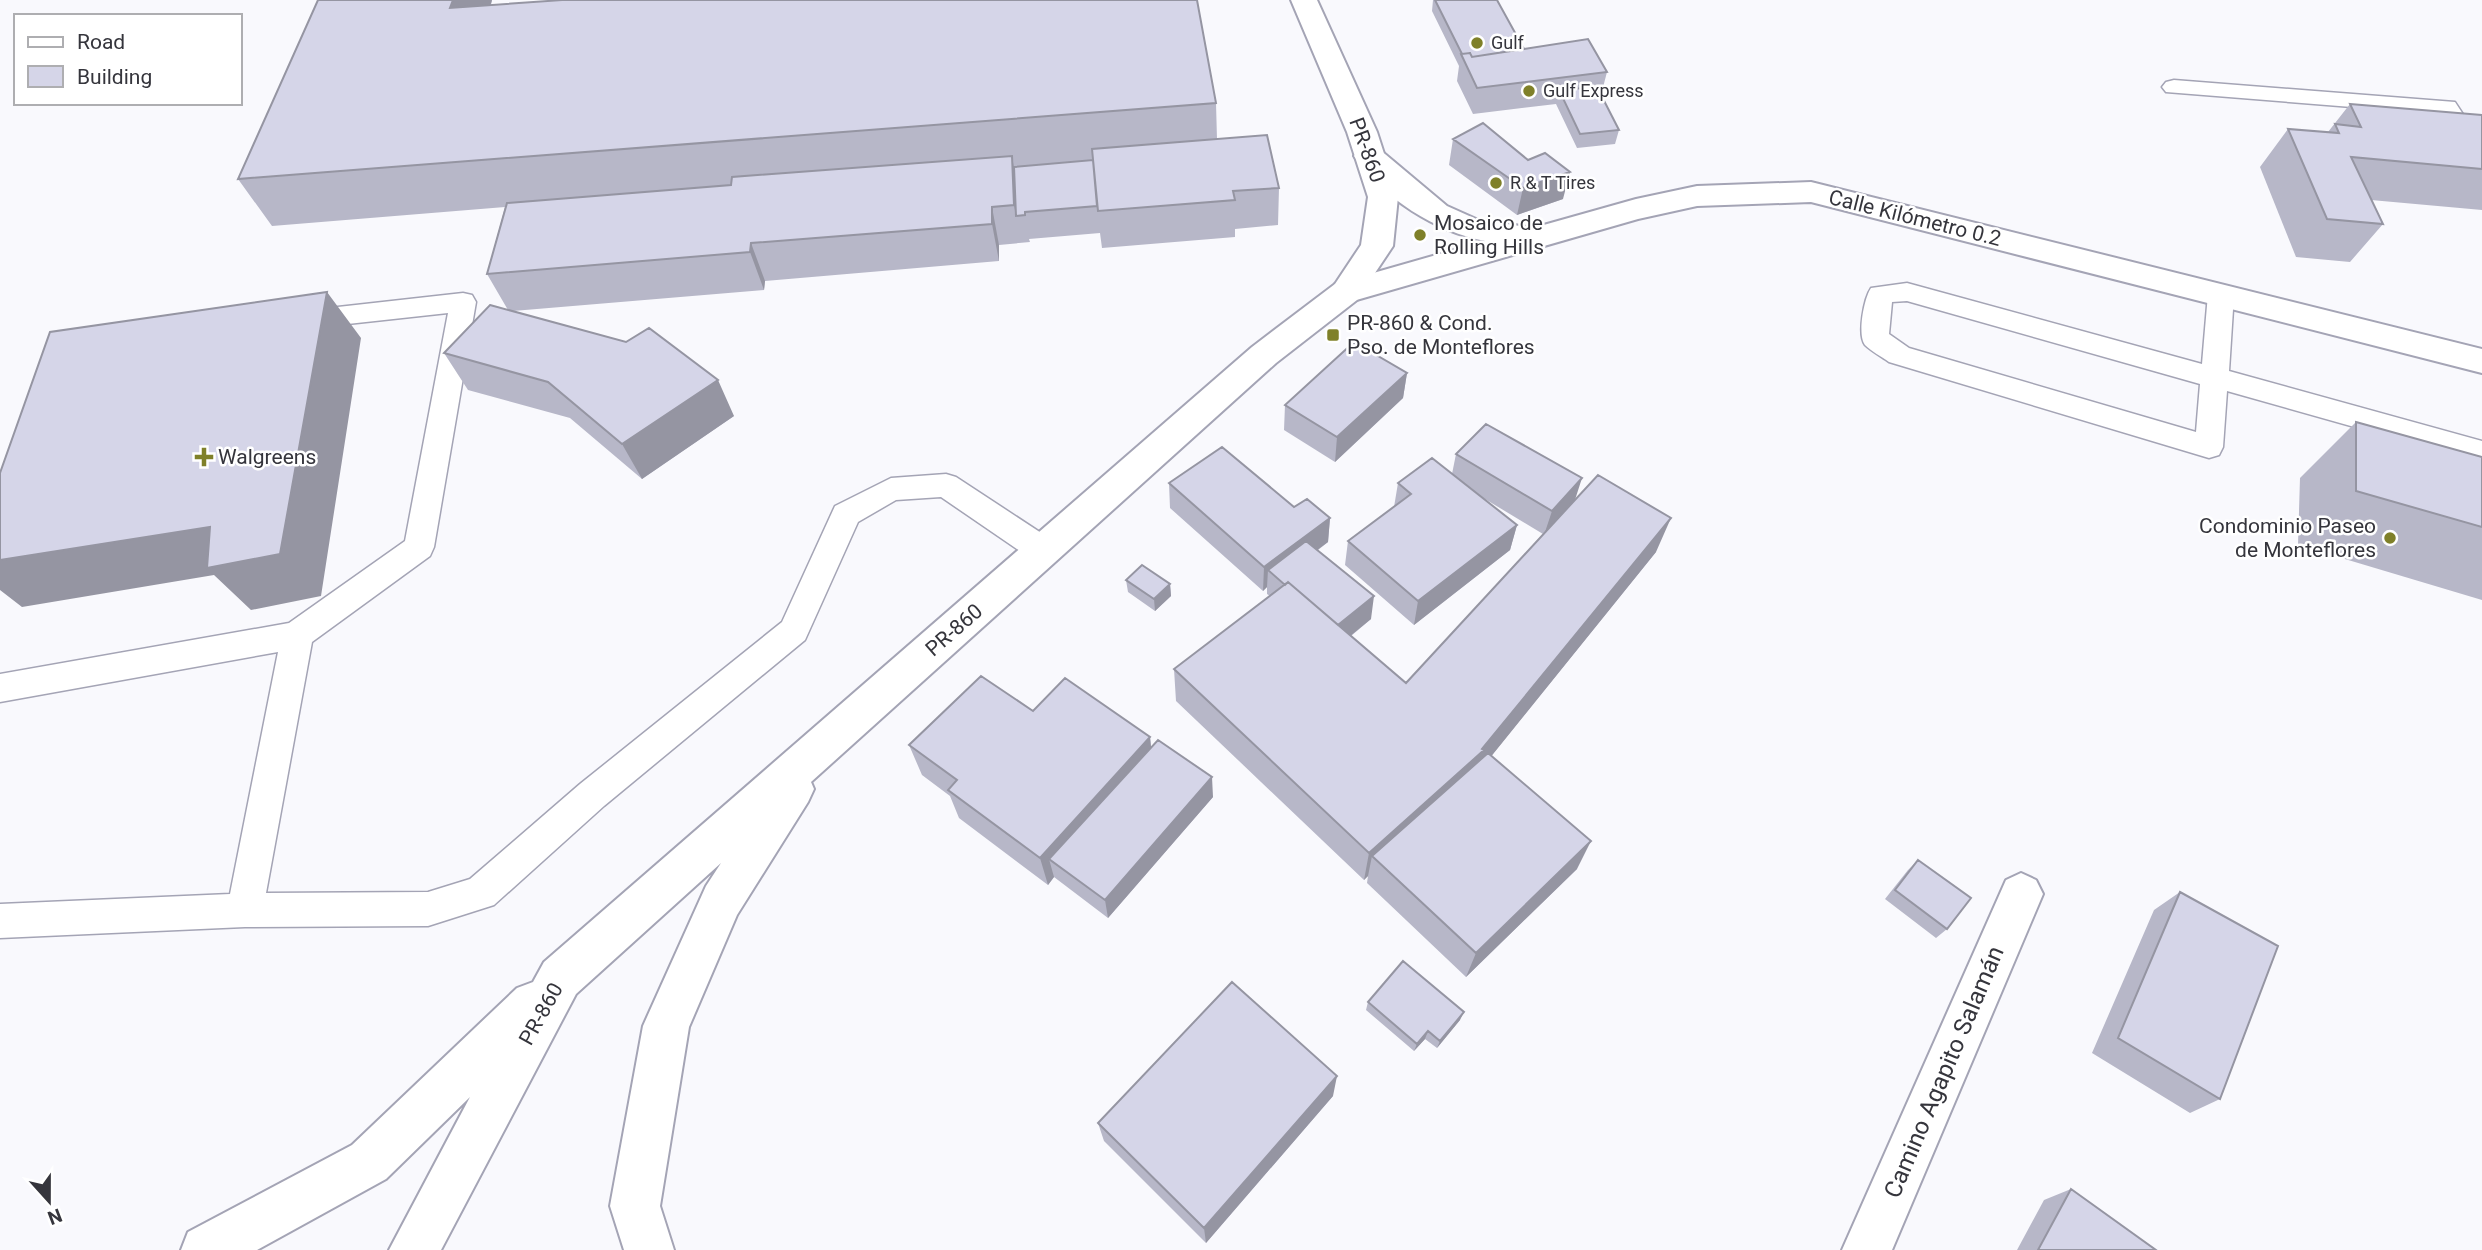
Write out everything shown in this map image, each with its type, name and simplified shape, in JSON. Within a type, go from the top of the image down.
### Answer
[{"type":"street","name":"PR-860","points":[[414,1250],[560,978],[1264,355],[1346,292],[1377,246],[1383,197],[1362,132],[1304,0]]},
{"type":"street","points":[[1369,156],[1418,202],[1446,221],[1485,234],[1545,236]]},
{"type":"street","name":"Calle Kilómetro 0.2","points":[[1346,292],[1636,209],[1697,196],[1811,192],[2482,360]]},
{"type":"street","points":[[649,1250],[635,1206],[666,1026],[721,901],[820,748]]},
{"type":"street","name":"Camino Agapito Salamán","points":[[1867,1250],[2021,894]]},
{"type":"street","points":[[206,1250],[369,1163],[560,978]]},
{"type":"lane","points":[[2174,88],[2447,107],[2482,162]]},
{"type":"lane","points":[[2221,295],[2214,377],[2209,447],[1899,355],[1875,338],[1880,294],[1907,292],[2214,377],[2482,452]]},
{"type":"lane","points":[[0,688],[297,635],[419,547],[463,302],[270,324]]},
{"type":"lane","points":[[0,921],[245,910],[428,909],[481,893],[592,795],[794,631],[846,514],[891,489],[946,485],[1044,551]]},
{"type":"lane","points":[[245,910],[297,635]]},
{"type":"building","points":[[318,0],[453,0],[450,8],[562,0],[1197,0],[1216,103],[238,179]]},
{"type":"building","points":[[1435,0],[1497,0],[1524,49],[1472,57],[1470,53],[1462,54]]},
{"type":"building","points":[[1588,39],[1607,72],[1477,88],[1461,54],[1470,53],[1472,57]]},
{"type":"building","points":[[1597,87],[1619,130],[1580,134],[1559,90]]},
{"type":"building","points":[[2350,104],[2482,115],[2482,169],[2351,157],[2383,224],[2327,219],[2288,129],[2339,133],[2335,124],[2361,127]]},
{"type":"building","points":[[1483,123],[1528,160],[1545,153],[1570,172],[1523,188],[1453,139]]},
{"type":"building","points":[[1267,135],[1279,188],[1233,191],[1235,200],[1098,211],[1092,149]]},
{"type":"building","points":[[1012,156],[1014,205],[992,207],[992,224],[751,243],[750,252],[487,274],[507,203],[731,185],[732,177]]},
{"type":"building","points":[[1093,160],[1097,206],[1025,212],[1025,215],[1016,216],[1014,167]]},
{"type":"building","name":"Walgreens","points":[[327,292],[280,554],[207,568],[210,527],[0,560],[0,473],[50,332]]},
{"type":"building","points":[[490,305],[626,342],[649,328],[718,380],[622,444],[548,382],[444,353]]},
{"type":"building","points":[[1354,342],[1407,373],[1337,437],[1285,405]]},
{"type":"building","points":[[2356,422],[2482,457],[2482,527],[2356,491]]},
{"type":"building","points":[[1486,424],[1582,478],[1552,511],[1456,454]]},
{"type":"building","points":[[1222,447],[1294,507],[1307,499],[1330,518],[1264,567],[1169,483]]},
{"type":"building","points":[[1432,458],[1517,525],[1418,601],[1348,541],[1411,494],[1398,483]]},
{"type":"building","points":[[1598,475],[1671,518],[1482,749],[1484,750],[1369,853],[1174,669],[1288,582],[1406,683]]},
{"type":"building","points":[[1306,541],[1374,596],[1338,625],[1288,582],[1285,585],[1268,570]]},
{"type":"building","points":[[1142,565],[1170,584],[1154,599],[1126,580]]},
{"type":"building","points":[[981,676],[1033,711],[1065,678],[1150,737],[1040,858],[948,790],[957,780],[909,745]]},
{"type":"building","points":[[1158,740],[1212,777],[1105,900],[1049,859]]},
{"type":"building","points":[[1488,753],[1591,841],[1476,953],[1372,856]]},
{"type":"building","points":[[1918,860],[1971,898],[1947,929],[1895,890]]},
{"type":"building","points":[[2180,892],[2278,946],[2220,1099],[2118,1038]]},
{"type":"building","points":[[1403,961],[1464,1012],[1440,1041],[1428,1031],[1417,1044],[1368,1002]]},
{"type":"building","points":[[1232,982],[1337,1076],[1204,1228],[1098,1123]]},
{"type":"building","points":[[2071,1189],[2156,1250],[2038,1250]]},
{"type":"place","name":"Gulf","points":[[1477,43]]},
{"type":"place","name":"Gulf Express","points":[[1529,91]]},
{"type":"place","name":"R & T Tires","points":[[1496,183]]},
{"type":"place","name":"Mosaico de Rolling Hills","points":[[1420,235]]},
{"type":"place","name":"PR-860 & Cond. Pso. de Monteflores","points":[[1333,335]]},
{"type":"place","name":"Walgreens","points":[[204,457]]},
{"type":"place","name":"Condominio Paseo de Monteflores","points":[[2390,538]]}]
